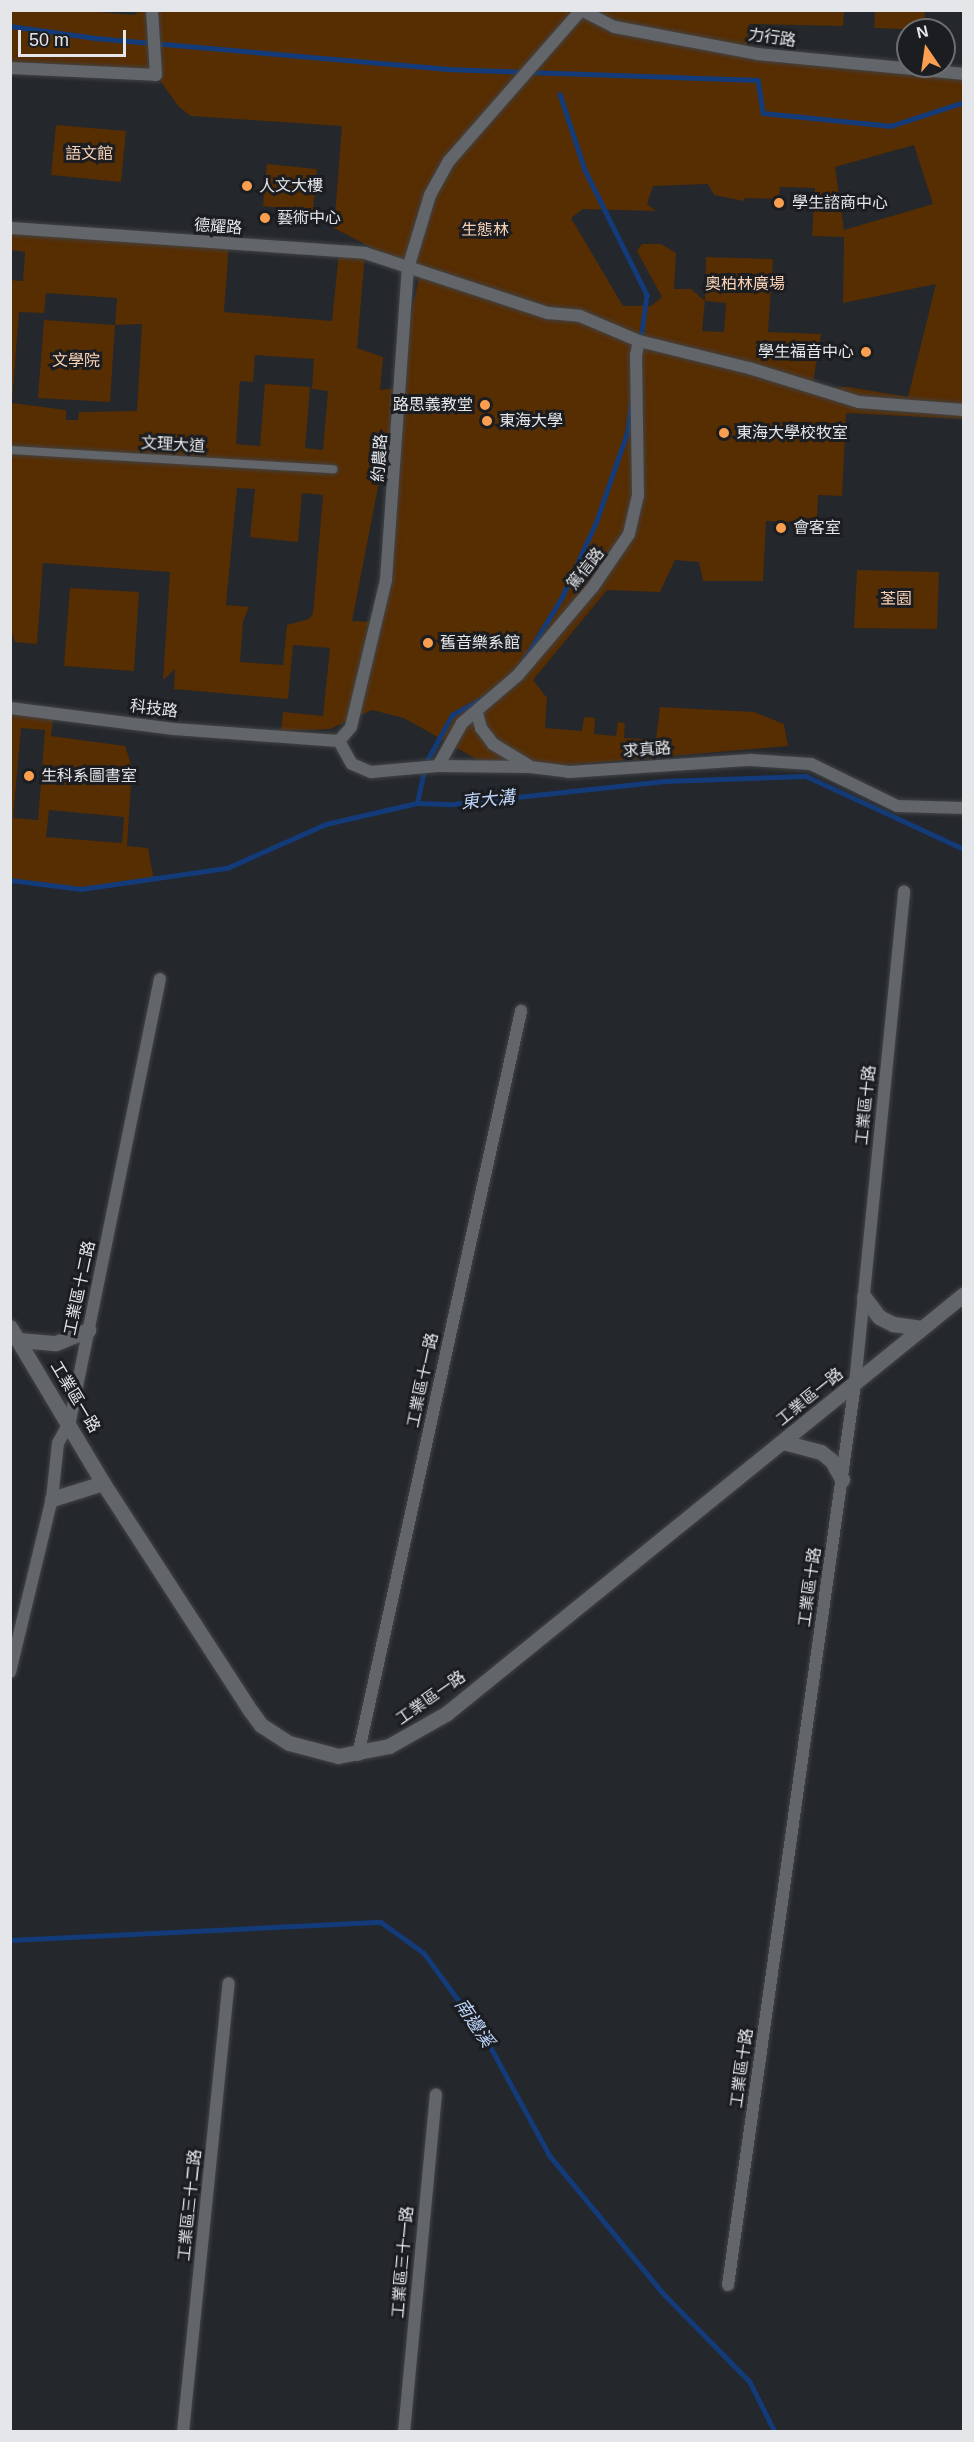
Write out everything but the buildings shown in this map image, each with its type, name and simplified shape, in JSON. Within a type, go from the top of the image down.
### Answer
[{"type":"street","points":[[10,68],[156,75],[152,10]]},
{"type":"street","name":"約農路","points":[[339,741],[351,727],[386,580],[414,270],[430,195],[441,172],[581,10]]},
{"type":"street","name":"力行路","points":[[581,10],[615,27],[758,54],[963,74]]},
{"type":"street","name":"德耀路","points":[[10,228],[365,254],[414,270]]},
{"type":"street","points":[[414,270],[548,313],[580,316],[643,342],[749,368],[859,402],[963,410]]},
{"type":"street","name":"篤信路","points":[[438,766],[462,723],[477,713],[518,675],[593,587],[629,534],[638,496],[636,355],[643,342]]},
{"type":"street","name":"文理大道","points":[[10,450],[333,469]]},
{"type":"street","name":"科技路","points":[[10,708],[174,729],[293,735],[339,741]]},
{"type":"street","points":[[477,713],[481,728],[493,744],[530,766]]},
{"type":"street","name":"求真路","points":[[339,741],[352,764],[360,770],[418,769],[438,766],[530,766],[568,772],[751,760],[812,764],[897,806],[963,808]]},
{"type":"street","name":"工業區十路","points":[[728,2285],[855,1383],[904,891]]},
{"type":"street","name":"工業區十二路","points":[[10,1672],[52,1499],[58,1443],[70,1421],[160,979]]},
{"type":"street","name":"工業區十一路","points":[[358,1755],[521,1011]]},
{"type":"street","name":"工業區一路","points":[[10,1327],[70,1421],[103,1482],[261,1725],[289,1743],[338,1756],[358,1755],[396,1743],[447,1713],[963,1294]]},
{"type":"street","points":[[864,1297],[879,1317],[893,1324],[922,1328]]},
{"type":"street","points":[[20,1340],[56,1343],[87,1330]]},
{"type":"street","points":[[783,1442],[820,1452],[832,1461],[842,1479]]},
{"type":"street","points":[[52,1499],[103,1482]]},
{"type":"street","name":"工業區三十二路","points":[[183,2432],[229,1983]]},
{"type":"street","name":"工業區三十一路","points":[[404,2432],[436,2095]]},
{"type":"green space","points":[[72,10],[134,15],[141,10],[844,11],[843,26],[749,24],[746,52],[896,67],[896,78],[956,78],[956,73],[963,74],[963,419],[846,413],[842,496],[818,495],[817,523],[766,521],[763,581],[703,581],[699,562],[675,560],[660,592],[607,590],[533,680],[547,698],[545,728],[582,731],[584,717],[595,718],[594,734],[616,736],[618,722],[625,723],[624,738],[656,740],[660,707],[754,712],[784,724],[788,746],[557,766],[478,760],[404,718],[372,710],[330,729],[281,731],[283,712],[323,716],[330,648],[293,645],[288,699],[174,689],[175,669],[163,680],[170,572],[43,563],[37,644],[15,642],[10,627],[10,280],[23,281],[25,252],[11,250],[11,228],[229,244],[224,312],[332,321],[339,252],[365,253],[357,348],[383,357],[380,390],[396,388],[420,273],[334,228],[342,126],[191,116],[179,107],[156,75],[11,68],[10,11]],"holes":[[[914,145],[933,204],[844,230],[835,167]],[[708,184],[714,195],[744,201],[745,198],[779,199],[780,187],[815,188],[812,236],[844,237],[843,303],[936,284],[908,397],[848,387],[812,388],[821,334],[768,332],[773,259],[706,257],[705,301],[691,289],[674,289],[676,253],[661,244],[642,244],[637,251],[662,297],[651,306],[623,306],[571,218],[583,209],[656,211],[647,204],[653,186]],[[46,293],[117,298],[115,325],[142,324],[137,411],[79,412],[78,420],[66,420],[66,410],[12,403],[19,312],[44,313]],[[705,301],[726,303],[724,332],[702,331]],[[255,355],[314,359],[312,389],[328,391],[323,450],[305,448],[310,387],[265,384],[260,446],[236,444],[240,381],[253,382]],[[380,477],[386,478],[391,503],[381,592],[374,622],[352,621]],[[237,488],[255,489],[250,537],[298,542],[302,493],[323,495],[313,614],[309,619],[287,625],[283,665],[240,662],[243,621],[249,607],[226,605]]]},
{"type":"green space","points":[[875,11],[925,11],[925,18],[896,18],[896,29],[874,28]]},
{"type":"green space","name":"語文館","points":[[56,125],[126,131],[121,182],[51,175]]},
{"type":"green space","points":[[267,164],[317,169],[313,211],[263,206]]},
{"type":"green space","name":"文學院","points":[[44,320],[115,325],[110,402],[38,398]]},
{"type":"green space","name":"荃園","points":[[857,570],[939,572],[937,629],[854,628]]},
{"type":"green space","points":[[70,588],[139,592],[134,671],[64,666]]},
{"type":"green space","points":[[10,708],[54,713],[51,736],[125,746],[132,767],[127,846],[148,848],[154,881],[81,889],[11,880]],"holes":[[[21,728],[45,730],[38,820],[13,818]],[[49,810],[124,817],[122,843],[46,837]]]},
{"type":"waterway","points":[[10,26],[95,38],[446,69],[758,80],[763,113],[891,126],[964,102]]},
{"type":"waterway","points":[[560,94],[585,170],[647,295],[641,340]]},
{"type":"waterway","points":[[522,663],[562,597],[596,522],[627,433],[631,404]]},
{"type":"waterway","points":[[417,803],[425,764],[452,715],[486,696]]},
{"type":"waterway","name":"東大溝","points":[[10,880],[81,889],[227,868],[326,824],[417,803],[453,804],[665,781],[806,776],[964,849]]},
{"type":"waterway","name":"南邊溪","points":[[10,1940],[381,1922],[424,1953],[484,2035],[550,2156],[662,2292],[750,2382],[775,2432]]},
{"type":"place","name":"人文大樓","points":[[247,186]]},
{"type":"place","name":"學生諮商中心","points":[[779,203]]},
{"type":"place","name":"藝術中心","points":[[265,218]]},
{"type":"place","name":"學生福音中心","points":[[866,352]]},
{"type":"place","name":"路思義教堂","points":[[485,405]]},
{"type":"place","name":"東海大學","points":[[487,421]]},
{"type":"place","name":"東海大學校牧室","points":[[724,433]]},
{"type":"place","name":"會客室","points":[[781,528]]},
{"type":"place","name":"舊音樂系館","points":[[428,643]]},
{"type":"place","name":"生科系圖書室","points":[[29,776]]},
{"type":"park label","name":"生態林","points":[[485,230]]},
{"type":"park label","name":"奧柏林廣場","points":[[745,284]]}]
